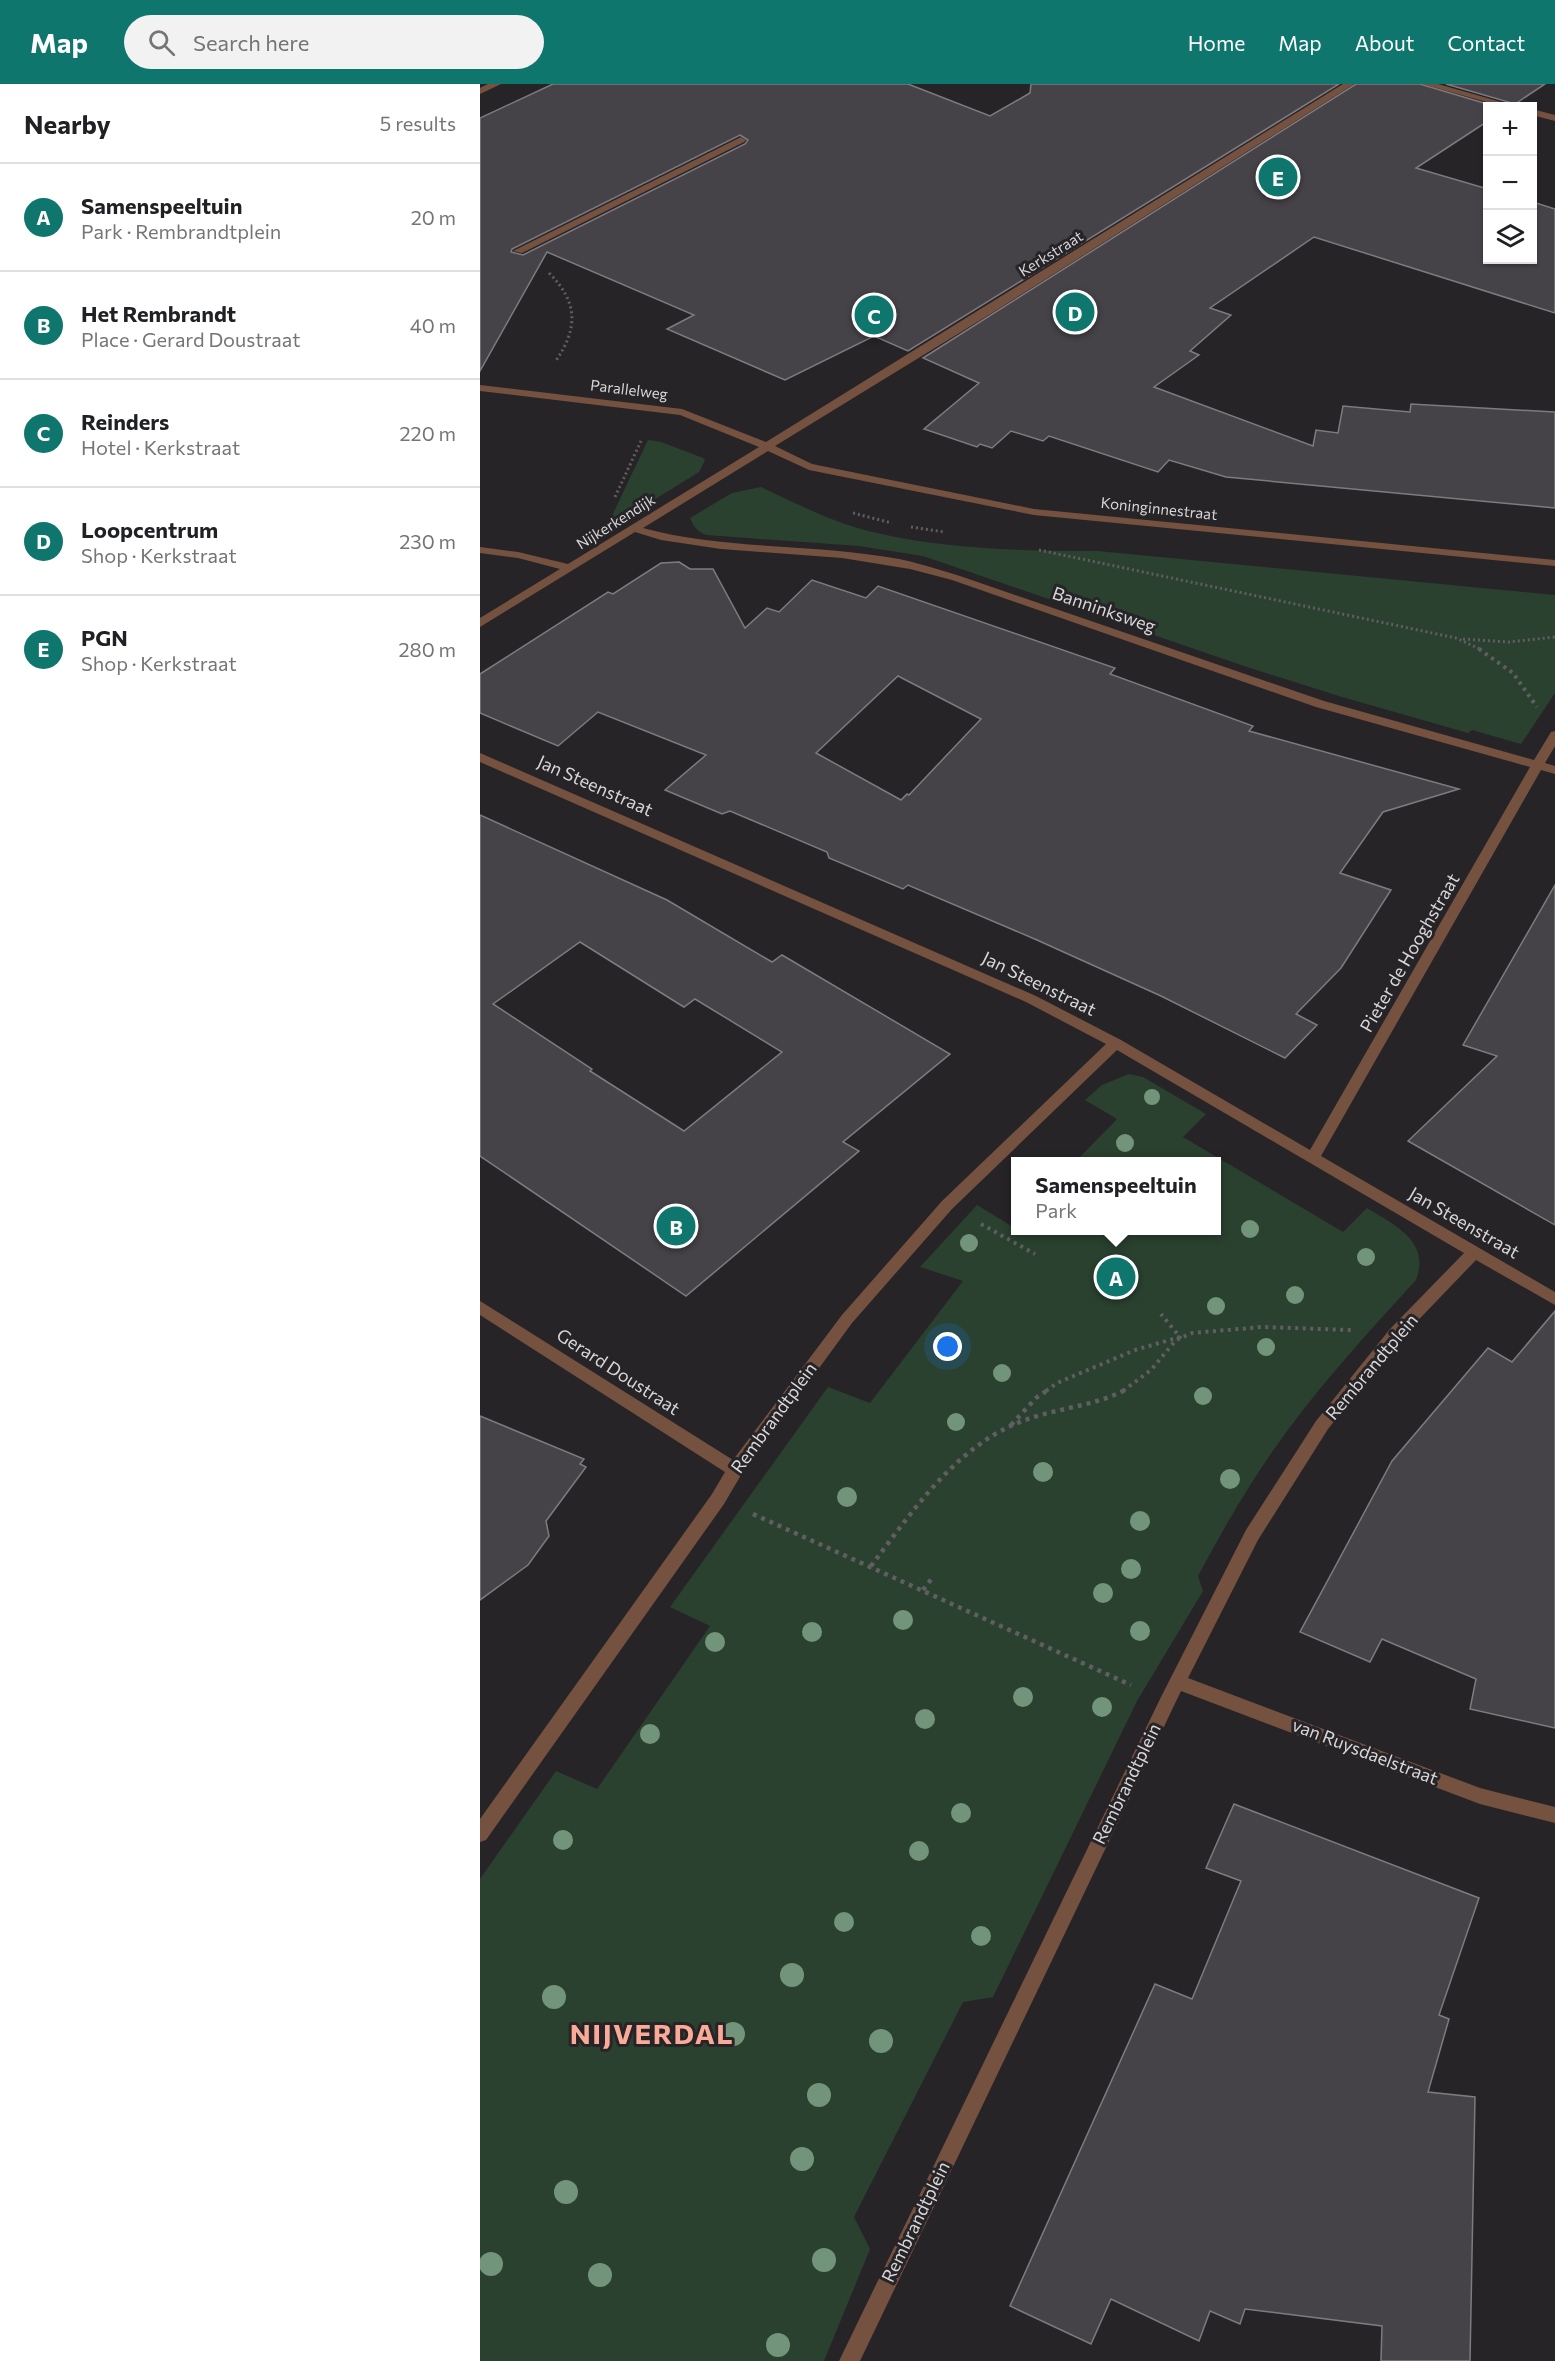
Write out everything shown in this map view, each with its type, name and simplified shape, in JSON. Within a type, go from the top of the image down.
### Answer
[{"type":"street","points":[[480,91],[496,84]]},
{"type":"street","name":"Kerkstraat","points":[[768,447],[1349,84]]},
{"type":"street","points":[[1427,84],[1495,102]]},
{"type":"street","points":[[1537,113],[1555,118]]},
{"type":"street","points":[[518,251],[741,140]]},
{"type":"street","name":"Parallelweg","points":[[480,388],[682,412],[768,447]]},
{"type":"street","name":"Nijkerkendijk","points":[[480,623],[632,528],[768,447]]},
{"type":"street","name":"Koninginnestraat","points":[[768,447],[809,467],[1034,512],[1555,563]]},
{"type":"street","name":"Banninksweg","points":[[632,528],[677,541],[873,558],[913,566],[956,578],[1320,704],[1555,770]]},
{"type":"street","points":[[480,550],[518,555],[569,568]]},
{"type":"street","name":"Pieter de Hooghstraat","points":[[1313,1158],[1554,738]]},
{"type":"street","name":"Jan Steenstraat","points":[[480,757],[1031,999],[1116,1043],[1555,1299]]},
{"type":"street","name":"Rembrandtplein","points":[[480,1834],[718,1499],[735,1470],[847,1318],[946,1205],[1116,1043]]},
{"type":"street","name":"Rembrandtplein","points":[[849,2361],[1167,1702],[1252,1535],[1323,1425],[1396,1333],[1475,1252]]},
{"type":"street","name":"Gerard Doustraat","points":[[480,1307],[735,1470]]},
{"type":"street","name":"van Ruysdaelstraat","points":[[1177,1682],[1480,1796],[1555,1815]]},
{"type":"path","points":[[518,251],[534,260],[555,279],[569,301],[572,317],[570,339],[537,394]]},
{"type":"path","points":[[632,528],[609,528],[602,524],[656,408]]},
{"type":"path","points":[[1032,548],[1456,638],[1494,642],[1555,637]]},
{"type":"path","points":[[1456,638],[1491,654],[1511,671],[1534,702],[1554,738]]},
{"type":"path","points":[[946,1205],[1035,1254]]},
{"type":"path","points":[[1161,1314],[1180,1337]]},
{"type":"path","points":[[1009,1427],[1036,1398],[1057,1383],[1134,1350],[1200,1332],[1284,1326],[1335,1328],[1366,1335],[1396,1333]]},
{"type":"path","points":[[871,1566],[930,1490],[979,1446],[1009,1427],[1052,1412],[1106,1398],[1126,1389],[1158,1363],[1180,1337]]},
{"type":"path","points":[[718,1499],[871,1566],[1167,1702]]},
{"type":"path","points":[[923,1590],[933,1577]]},
{"type":"green space","points":[[648,440],[661,442],[705,460],[699,472],[615,524],[610,520]]},
{"type":"green space","points":[[761,487],[845,524],[905,539],[937,544],[1003,549],[1098,551],[1555,595],[1555,693],[1521,744],[1472,730],[1468,733],[1342,697],[1247,667],[923,556],[859,546],[707,535],[698,531],[690,518],[732,493]]},
{"type":"green space","points":[[1129,1074],[1143,1077],[1206,1114],[1183,1137],[1217,1157],[1080,1157],[1117,1119],[1085,1100],[1102,1085]]},
{"type":"green space","points":[[1221,1160],[1343,1232],[1367,1208],[1407,1236],[1418,1255],[1419,1266],[1416,1280],[1322,1387],[1250,1485],[1198,1576],[1203,1591],[1137,1701],[993,1997],[963,2002],[854,2217],[870,2249],[824,2361],[480,2361],[480,1879],[556,1771],[597,1789],[710,1626],[670,1607],[828,1387],[870,1403],[963,1281],[920,1267],[977,1205],[1011,1226],[1011,1235],[1221,1235]]},
{"type":"building","points":[[553,84],[908,84],[990,116],[1030,93],[1031,84],[1339,84],[908,351],[874,336],[785,380],[667,329],[694,315],[547,252],[480,371],[480,118]],"holes":[[[740,135],[748,140],[745,144],[523,255],[511,252],[512,249]]]},
{"type":"building","points":[[1356,84],[1420,84],[1483,103],[1483,124],[1416,168],[1483,188],[1483,264],[1537,264],[1537,203],[1555,209],[1555,313],[1314,237],[1210,308],[1231,315],[1190,351],[1199,355],[1154,387],[1313,446],[1316,430],[1338,433],[1343,406],[1410,412],[1411,404],[1555,412],[1555,508],[1226,477],[1169,460],[1158,472],[1049,436],[1043,441],[1011,431],[992,448],[980,444],[977,447],[924,429],[979,383],[923,358]]},
{"type":"building","points":[[1446,84],[1545,84],[1518,102],[1508,102]]},
{"type":"building","points":[[679,562],[690,569],[713,569],[745,628],[767,608],[779,612],[812,580],[866,598],[878,586],[1115,668],[1110,674],[1253,726],[1249,731],[1459,789],[1383,812],[1340,873],[1391,890],[1341,968],[1296,1014],[1317,1025],[1285,1058],[1161,996],[1037,940],[908,885],[903,889],[829,858],[827,852],[730,811],[722,814],[665,790],[706,755],[598,712],[558,746],[480,713],[480,674],[608,592],[613,594],[661,563]],"holes":[[[898,676],[981,719],[909,795],[907,794],[901,800],[816,753]]]},
{"type":"building","points":[[480,815],[667,900],[772,962],[782,955],[950,1054],[843,1142],[859,1151],[686,1296],[480,1156]],"holes":[[[580,942],[684,1007],[695,999],[782,1052],[684,1131],[590,1071],[592,1069],[493,1004]]]},
{"type":"building","points":[[1555,885],[1555,1225],[1408,1141],[1497,1056],[1463,1045]]},
{"type":"building","points":[[1555,1311],[1555,1728],[1470,1709],[1476,1679],[1382,1639],[1370,1662],[1300,1632],[1392,1461],[1488,1348],[1512,1362]]},
{"type":"building","points":[[480,1416],[584,1459],[580,1464],[586,1467],[546,1521],[549,1536],[528,1565],[480,1600]]},
{"type":"building","points":[[1234,1804],[1479,1898],[1439,2015],[1449,2019],[1428,2092],[1475,2097],[1470,2361],[1381,2361],[1382,2326],[1245,2309],[1240,2324],[1210,2311],[1199,2341],[1111,2299],[1091,2344],[1010,2306],[1155,1984],[1192,1999],[1241,1881],[1206,1868]]},
{"type":"place","name":"PGN","points":[[1278,177]]},
{"type":"place","name":"Loopcentrum","points":[[1075,312]]},
{"type":"place","name":"Reinders","points":[[874,315]]},
{"type":"place","name":"Het Rembrandt","points":[[676,1226]]},
{"type":"place","name":"Samenspeeltuin","points":[[1116,1277]]},
{"type":"district","name":"NIJVERDAL","points":[[652,2034]]}]
